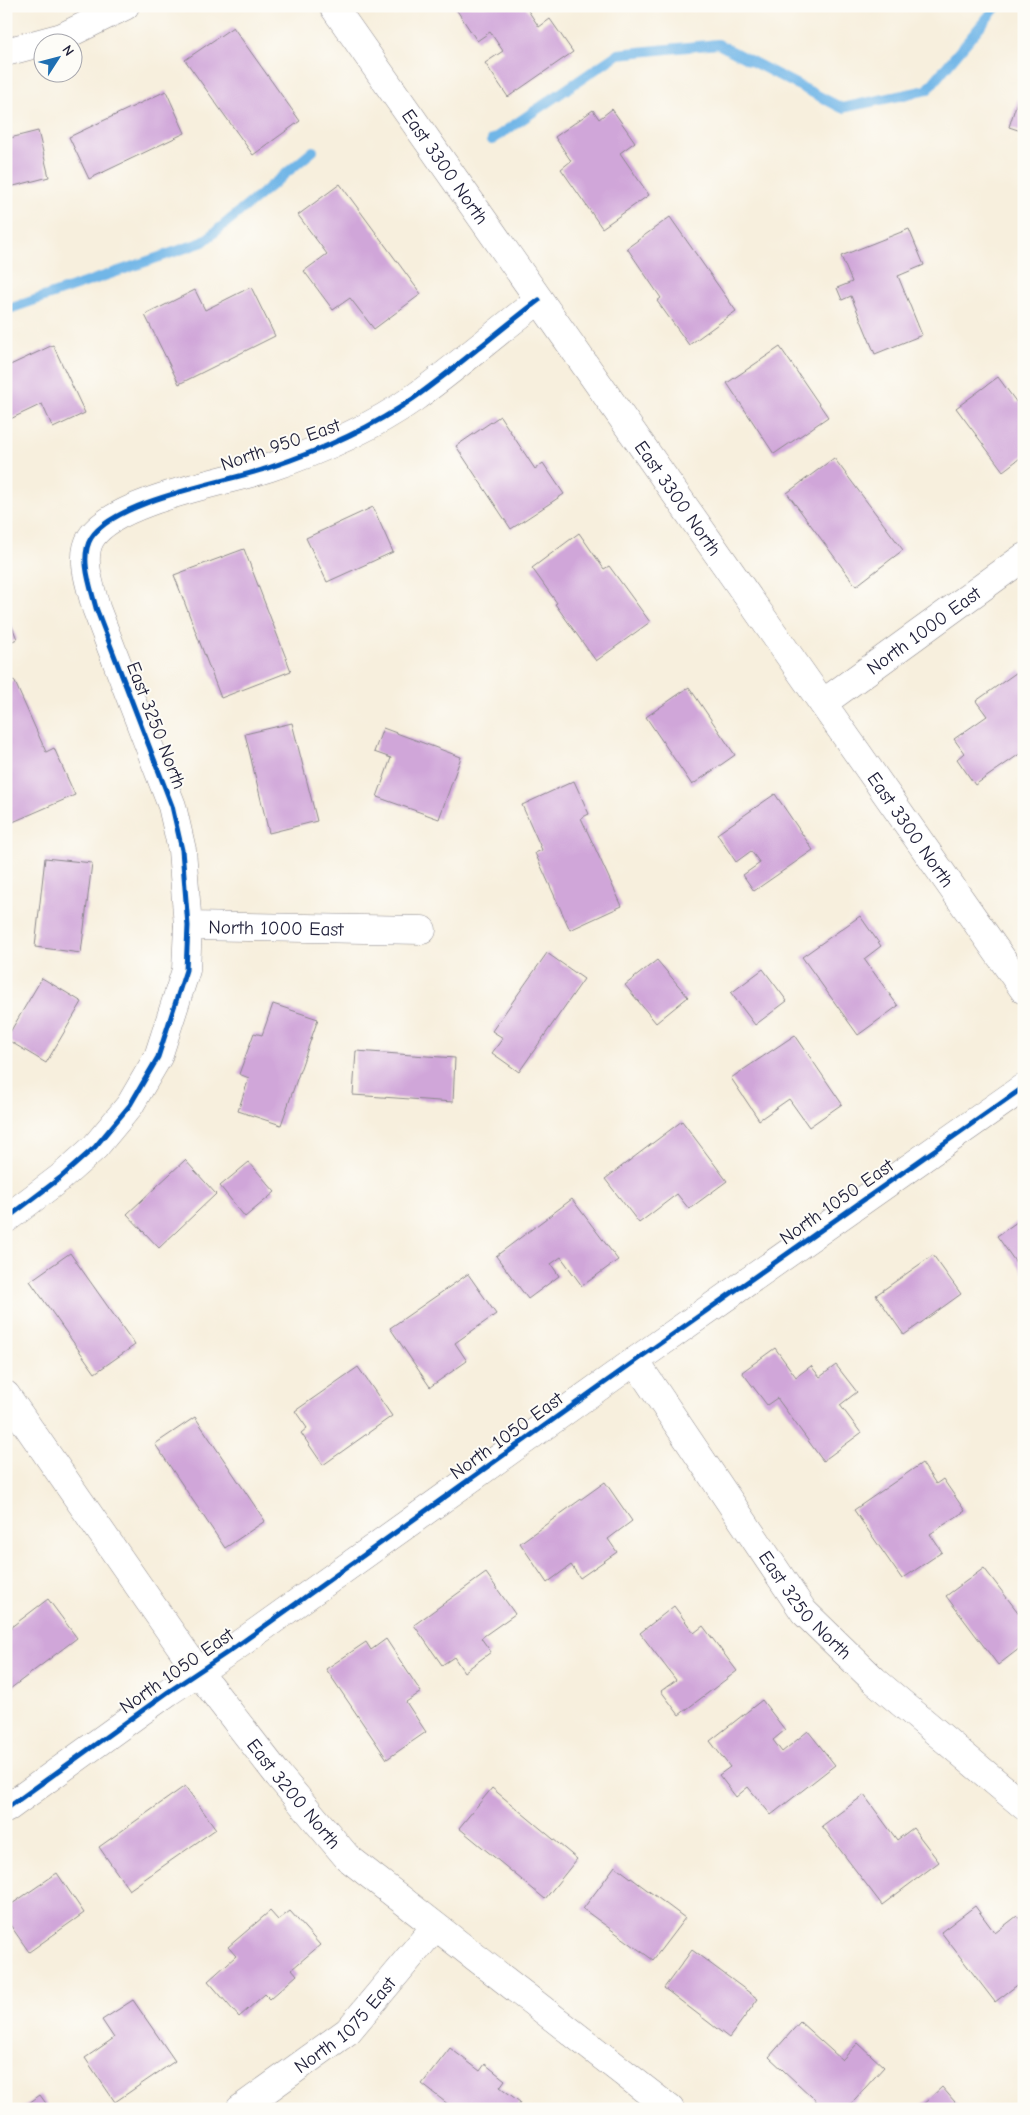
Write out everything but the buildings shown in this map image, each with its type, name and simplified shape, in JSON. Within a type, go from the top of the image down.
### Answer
[{"type":"street","points":[[6,52],[62,36],[125,6]]},
{"type":"street","name":"East 3300 North","points":[[334,6],[1024,990]]},
{"type":"street","name":"North 950 East","points":[[91,538],[103,526],[118,516],[149,501],[266,468],[305,455],[354,433],[413,398],[539,300]]},
{"type":"street","name":"East 3250 North","points":[[91,538],[86,556],[89,580],[96,608],[172,806],[182,850],[188,926]]},
{"type":"street","name":"North 1000 East","points":[[823,703],[1024,557]]},
{"type":"street","name":"North 1000 East","points":[[6,1219],[60,1178],[95,1147],[130,1106],[158,1057],[174,1012],[186,970],[188,926],[422,930]]},
{"type":"street","name":"North 1050 East","points":[[6,1809],[168,1692],[199,1673],[635,1361],[1024,1087]]},
{"type":"street","name":"East 3250 North","points":[[635,1361],[804,1612],[874,1680],[1024,1806]]},
{"type":"street","name":"East 3200 North","points":[[6,1395],[199,1673],[278,1775],[348,1857],[435,1927],[670,2109]]},
{"type":"street","name":"North 1075 East","points":[[240,2109],[348,2031],[435,1927]]},
{"type":"waterway","points":[[492,140],[618,54],[718,44],[842,108],[927,90],[997,6]]},
{"type":"waterway","points":[[6,310],[203,242],[313,151]]},
{"type":"cycle path","points":[[6,1219],[60,1178],[95,1147],[130,1105],[158,1057],[186,970],[188,926],[182,850],[172,806],[96,608],[86,564],[86,555],[91,538],[104,525],[123,513],[146,503],[268,468],[325,447],[380,420],[446,374],[539,300]]},
{"type":"cycle path","points":[[6,1809],[168,1692],[234,1648],[635,1361],[1024,1087]]}]
